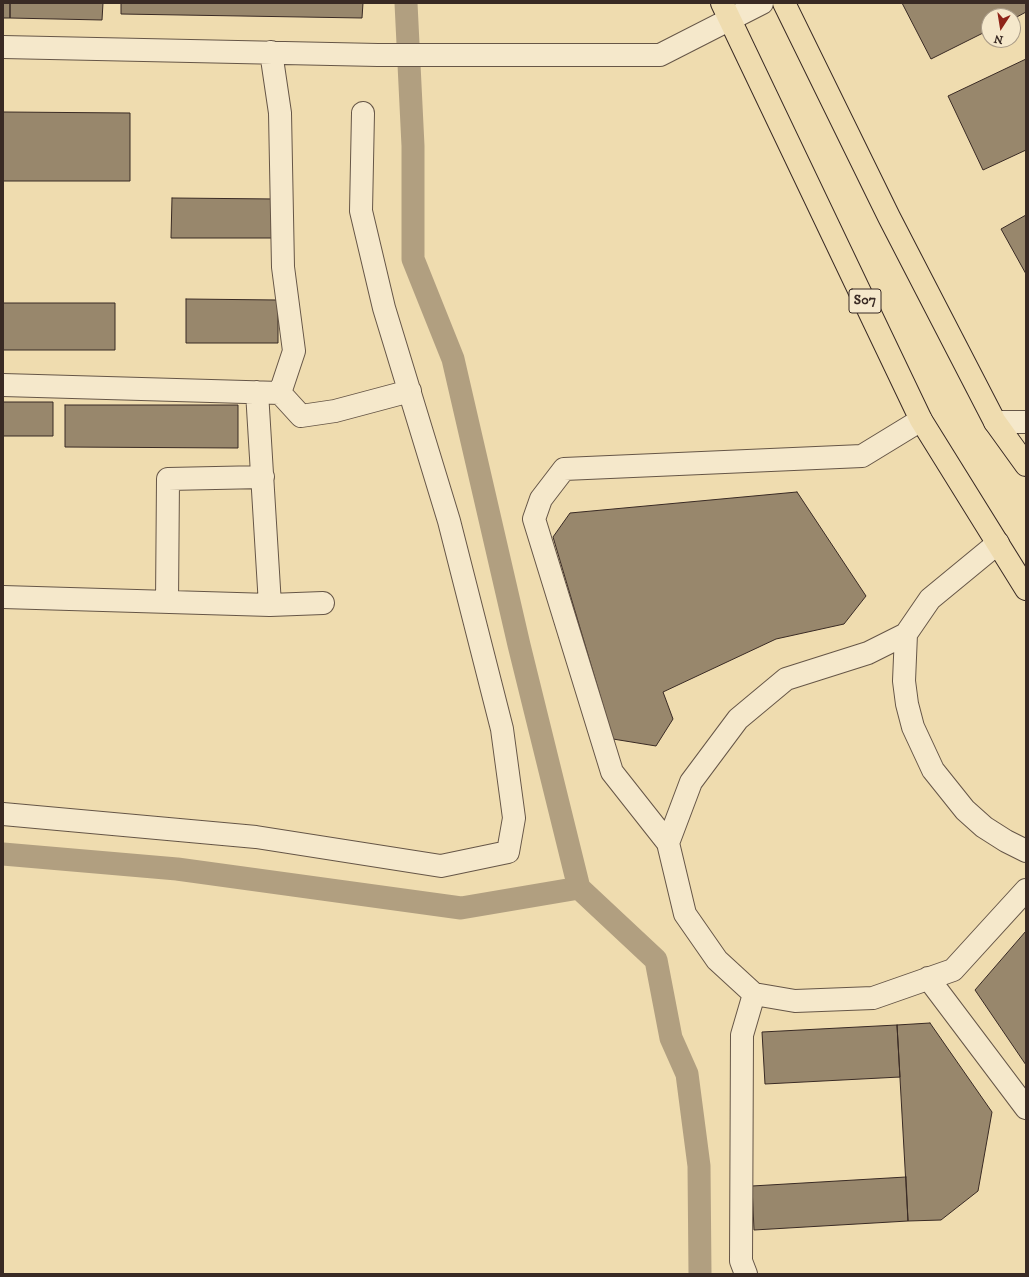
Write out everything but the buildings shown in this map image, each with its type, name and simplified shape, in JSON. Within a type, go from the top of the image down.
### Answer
[{"type":"highway","points":[[784,3],[889,217],[995,422],[1026,465]]},
{"type":"highway","name":"S07","points":[[726,11],[837,241],[921,420],[1026,589]]},
{"type":"street","points":[[3,47],[457,56],[660,55],[726,11],[762,3]]},
{"type":"street","points":[[271,52],[280,113],[283,268],[294,351],[280,393]]},
{"type":"street","points":[[3,814],[256,837],[441,866],[508,852],[514,818],[502,729],[450,521],[384,308],[361,211],[363,114]]},
{"type":"street","points":[[3,385],[280,393],[301,416],[335,411],[410,391]]},
{"type":"street","points":[[257,392],[270,605]]},
{"type":"street","points":[[921,420],[862,456],[564,470],[541,499],[534,519],[612,772],[668,843],[685,914],[717,960],[754,994],[795,1002],[873,998],[953,970],[1026,890]]},
{"type":"street","points":[[995,422],[1026,422]]},
{"type":"street","points":[[167,602],[168,479],[263,477]]},
{"type":"street","points":[[668,843],[691,782],[738,719],[786,679],[868,653],[906,634],[930,600],[998,543]]},
{"type":"street","points":[[3,597],[270,605],[323,603]]},
{"type":"street","points":[[906,634],[904,657],[907,704],[913,727],[933,770],[948,791],[965,810],[984,827],[1006,841],[1026,851]]},
{"type":"street","points":[[928,978],[1026,1108]]},
{"type":"street","points":[[746,1274],[741,1261],[742,1035],[754,994]]},
{"type":"waterway","points":[[406,3],[413,146],[413,259],[453,359],[519,645],[579,888],[656,960],[671,1038],[687,1074],[699,1166],[700,1274]]},
{"type":"waterway","points":[[3,854],[177,869],[461,908],[579,888]]}]
